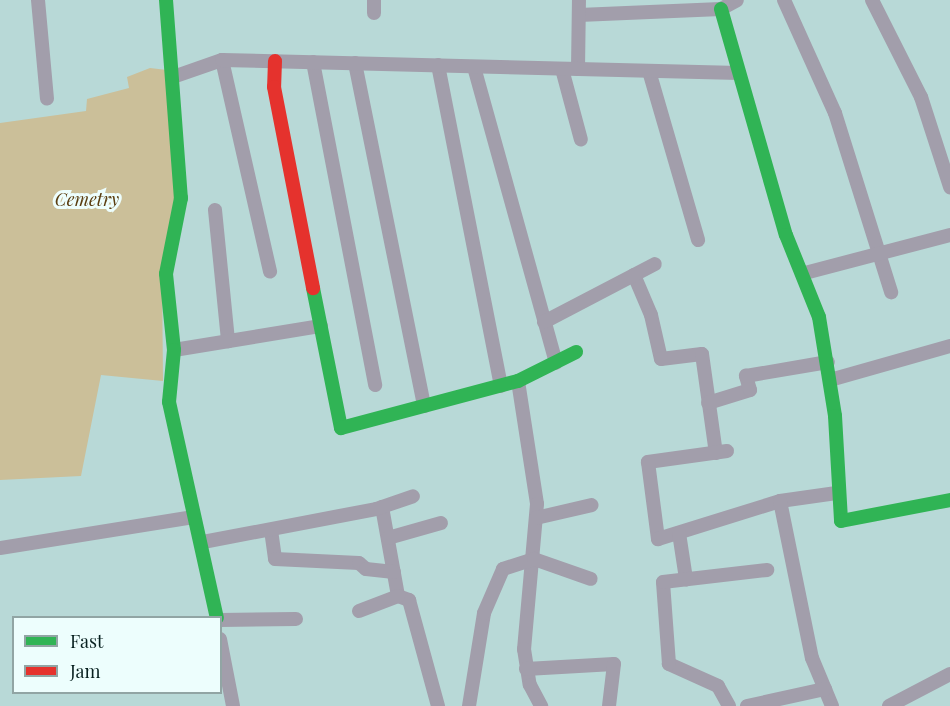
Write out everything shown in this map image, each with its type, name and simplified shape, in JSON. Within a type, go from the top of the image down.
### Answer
[{"type":"street","points":[[38,0],[46,99]]},
{"type":"street","points":[[165,0],[181,198],[166,274],[174,350],[169,402],[218,616]]},
{"type":"street","points":[[578,69],[579,0]]},
{"type":"street","points":[[579,15],[633,6],[721,9],[737,0]]},
{"type":"street","points":[[784,0],[835,113],[882,253],[891,292]]},
{"type":"street","points":[[872,0],[921,97],[950,187]]},
{"type":"street","points":[[721,9],[786,236],[805,273],[828,362],[836,493],[841,521],[950,500]]},
{"type":"street","points":[[173,77],[222,60],[739,73]]},
{"type":"street","points":[[222,60],[270,272]]},
{"type":"street","points":[[275,61],[274,87],[341,428],[518,381],[576,352]]},
{"type":"street","points":[[313,62],[375,385]]},
{"type":"street","points":[[355,63],[424,406]]},
{"type":"street","points":[[438,65],[501,386]]},
{"type":"street","points":[[474,67],[556,363]]},
{"type":"street","points":[[562,69],[580,140]]},
{"type":"street","points":[[649,71],[698,240]]},
{"type":"street","points":[[215,210],[228,341]]},
{"type":"street","points":[[805,273],[950,235]]},
{"type":"street","points":[[544,322],[655,264]]},
{"type":"street","points":[[634,275],[651,315],[661,359],[702,354],[708,403],[721,452],[648,462],[658,539],[780,501],[836,493]]},
{"type":"street","points":[[174,350],[321,326]]},
{"type":"street","points":[[830,380],[950,346]]},
{"type":"street","points":[[708,403],[750,390],[746,376],[828,362]]},
{"type":"street","points":[[518,381],[535,464],[536,518],[526,669],[541,706]]},
{"type":"street","points":[[203,542],[382,507],[413,496]]},
{"type":"street","points":[[780,501],[812,658],[832,706]]},
{"type":"street","points":[[536,518],[592,505]]},
{"type":"street","points":[[382,507],[398,596]]},
{"type":"street","points":[[0,549],[194,517]]},
{"type":"street","points":[[388,538],[441,523]]},
{"type":"street","points":[[271,530],[275,559],[359,563],[366,569],[394,572]]},
{"type":"street","points":[[678,533],[686,579]]},
{"type":"street","points":[[469,706],[484,614],[495,581],[503,569],[534,559],[591,579]]},
{"type":"street","points":[[729,706],[718,686],[669,664],[663,582],[767,570]]},
{"type":"street","points":[[359,611],[398,596],[409,600],[438,706]]},
{"type":"street","points":[[222,619],[296,619]]},
{"type":"street","points":[[222,649],[233,706]]},
{"type":"street","points":[[526,669],[614,664],[609,706]]},
{"type":"street","points":[[889,706],[950,674]]},
{"type":"street","points":[[747,706],[825,689]]},
{"type":"green space","name":"Cemetry","points":[[150,68],[167,70],[176,198],[162,272],[163,381],[101,375],[81,476],[0,480],[0,123],[86,111],[87,99],[129,88],[127,77]]},
{"type":"traffic: fast","points":[[166,0],[181,198],[166,274],[174,350],[169,402],[217,616]]},
{"type":"traffic: fast","points":[[721,9],[786,235],[819,317],[835,416],[841,521],[950,500]]},
{"type":"traffic: fast","points":[[313,288],[341,428],[518,381],[576,352]]},
{"type":"traffic: jam","points":[[275,61],[274,87],[313,288]]}]
